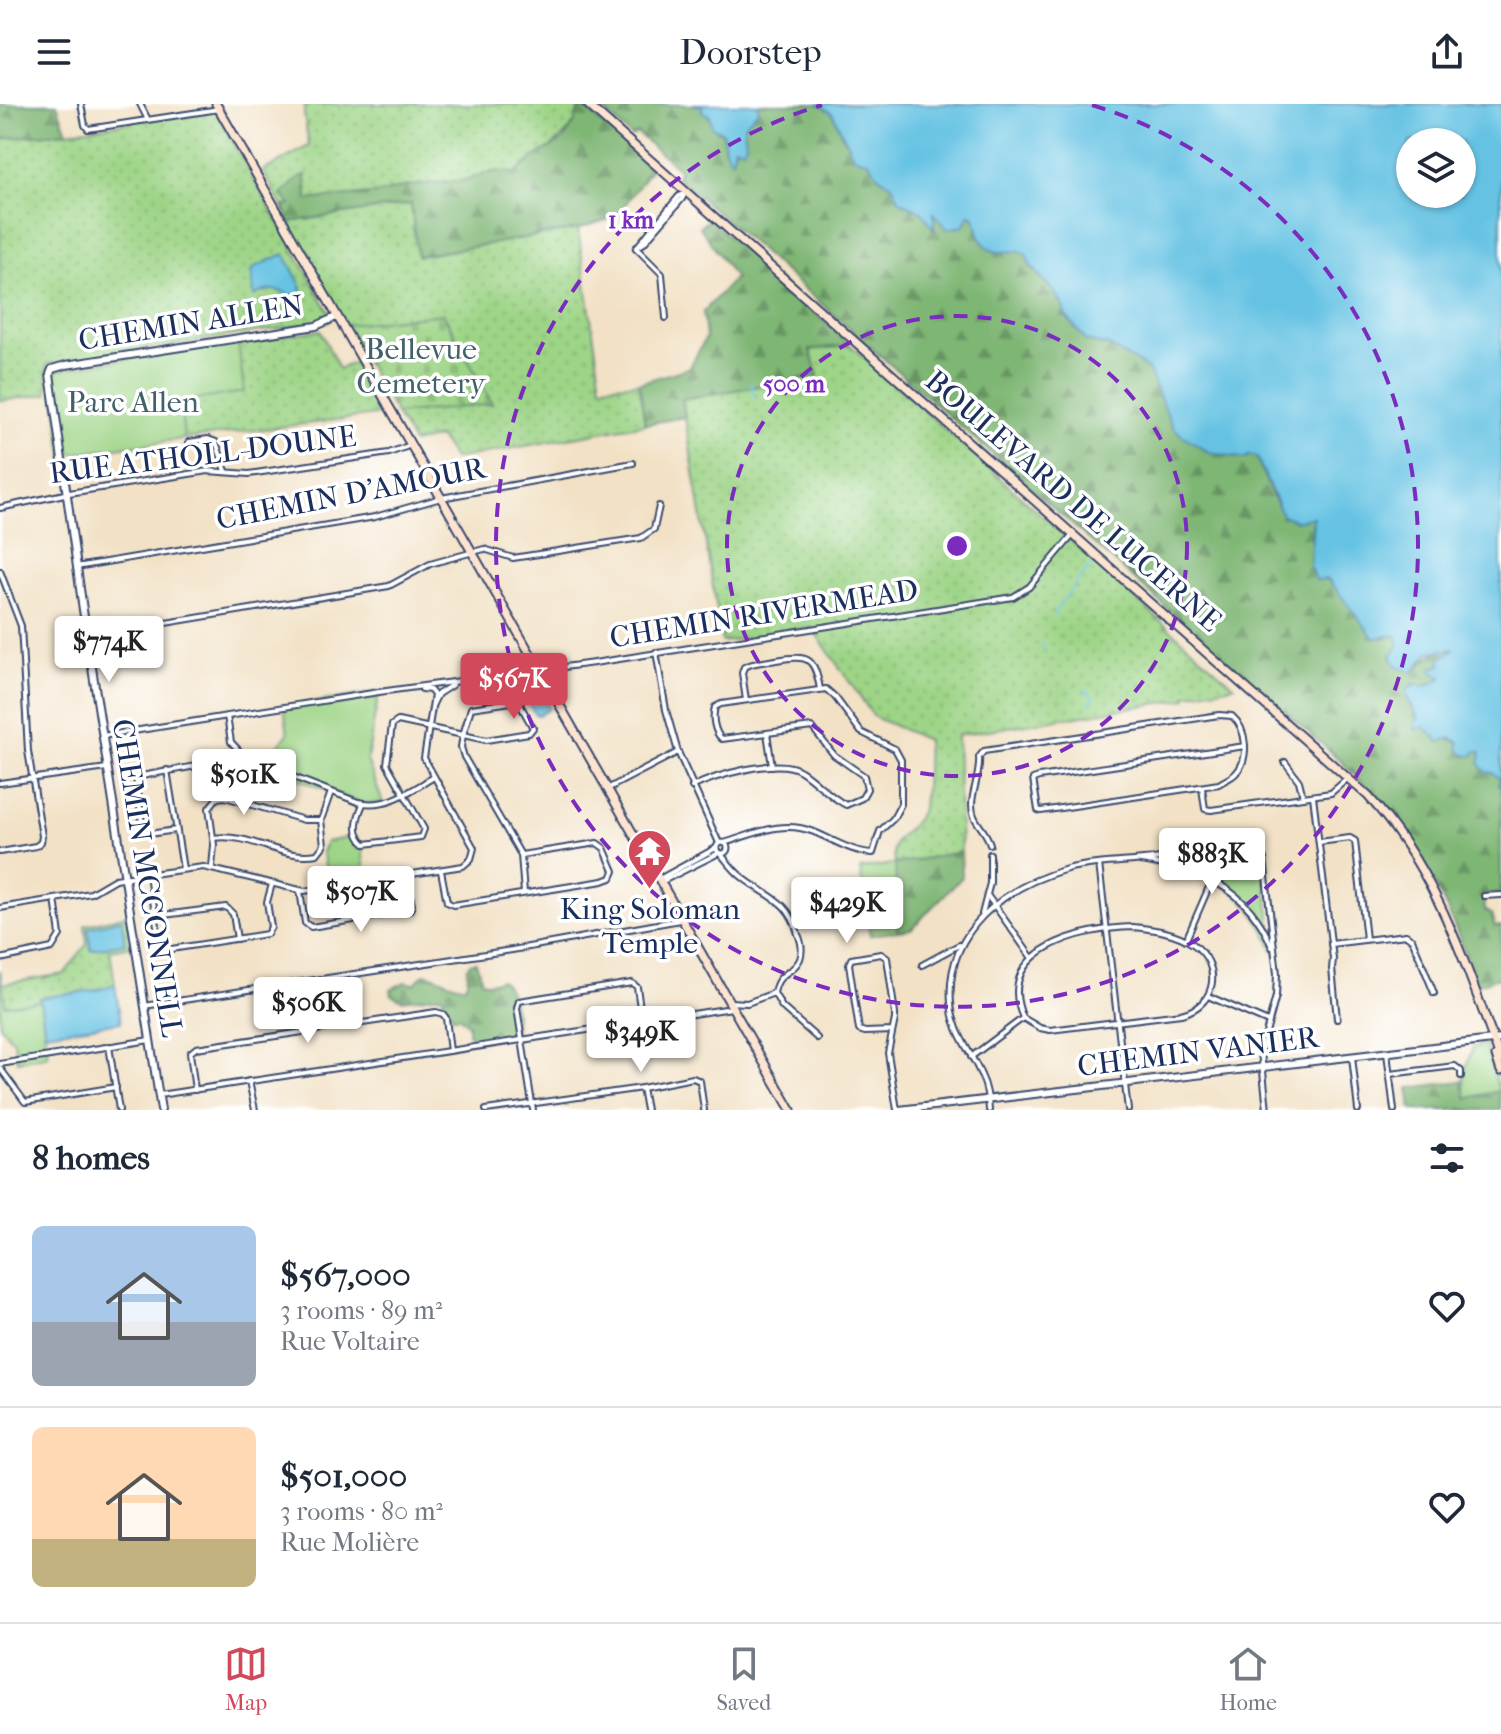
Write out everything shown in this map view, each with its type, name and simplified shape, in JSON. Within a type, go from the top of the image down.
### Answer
[{"type":"main road","name":"BOULEVARD DE LUCERNE","points":[[587,104],[1349,777],[1379,808],[1414,855],[1442,905],[1501,1060]]},
{"type":"main road","points":[[217,106],[791,1110]]},
{"type":"main road","name":"BOULEVARD DE LUCERNE","points":[[1495,1040],[1501,1071]]},
{"type":"street","points":[[81,104],[88,129],[217,106]]},
{"type":"street","points":[[140,104],[148,120]]},
{"type":"street","points":[[666,318],[662,274],[636,248],[679,196],[685,193]]},
{"type":"street","name":"CHEMIN ALLEN","points":[[52,369],[316,326],[336,317]]},
{"type":"street","name":"CHEMIN MCCONNELL","points":[[52,369],[50,374],[76,567],[161,1110]]},
{"type":"street","points":[[189,442],[208,439],[216,442],[226,471]]},
{"type":"street","name":"RUE ATHOLL-DOUNE","points":[[0,508],[208,471],[249,474],[389,453],[411,445]]},
{"type":"street","name":"CHEMIN D'AMOUR","points":[[76,567],[366,518],[441,498],[633,463]]},
{"type":"street","points":[[87,636],[389,586],[430,564],[487,549],[513,558],[641,538],[654,529],[659,506]]},
{"type":"street","name":"CHEMIN RIVERMEAD","points":[[102,736],[1013,597],[1029,587],[1074,534]]},
{"type":"street","points":[[0,571],[21,626],[28,751],[41,842],[36,846],[0,852]]},
{"type":"street","points":[[656,652],[666,710],[678,752],[692,787],[734,869]]},
{"type":"street","points":[[746,700],[744,667],[791,657],[807,659],[816,672],[820,689]]},
{"type":"street","points":[[432,706],[445,688],[463,682]]},
{"type":"street","points":[[432,706],[439,685]]},
{"type":"street","points":[[0,908],[91,893],[110,881],[183,869],[212,867],[300,891],[466,865],[474,848],[424,755],[434,695],[430,690],[412,688]]},
{"type":"street","points":[[661,882],[663,877],[758,830],[788,827],[811,831],[851,850],[873,853],[880,831],[893,819],[901,804],[900,757],[892,747],[861,732],[831,693],[820,689],[715,707],[716,733],[722,739],[812,727],[834,755],[864,776],[867,789],[862,798],[846,805],[822,791],[801,771],[785,765],[719,775],[692,787]]},
{"type":"street","points":[[363,804],[356,823],[362,843],[372,845],[419,838],[424,834],[424,829],[386,760],[392,725],[398,721],[463,735],[490,739],[526,734],[533,725],[520,702],[471,708],[463,735],[461,747],[521,855],[524,893]]},
{"type":"street","points":[[990,844],[985,828],[973,815],[971,799],[980,770],[979,757],[984,751],[1222,715],[1232,716],[1237,721],[1245,746],[1243,761],[1235,774],[1219,784],[1041,811],[1038,810],[1033,779],[1039,777],[1245,746]]},
{"type":"street","points":[[227,716],[230,738],[237,750],[251,761],[363,804],[383,803],[434,777]]},
{"type":"street","points":[[767,733],[772,767]]},
{"type":"street","points":[[176,830],[149,834],[142,829],[136,777],[223,761],[237,750]]},
{"type":"street","points":[[608,790],[678,752]]},
{"type":"street","points":[[1285,762],[1299,781],[1303,797]]},
{"type":"street","points":[[0,783],[107,768]]},
{"type":"street","points":[[167,770],[183,869]]},
{"type":"street","points":[[1202,788],[1205,809],[1333,792],[1349,777]]},
{"type":"street","points":[[213,838],[231,835],[299,855],[315,854],[324,845],[321,820],[331,792]]},
{"type":"street","points":[[1313,796],[1337,1019]]},
{"type":"street","points":[[212,867],[213,838],[209,808],[213,800],[220,797],[304,820],[321,820]]},
{"type":"street","points":[[1319,842],[1350,838],[1355,841],[1366,939]]},
{"type":"street","points":[[441,871],[446,900],[450,905],[607,881],[614,869],[604,848],[595,843],[521,855]]},
{"type":"street","points":[[661,882],[720,853],[723,846]]},
{"type":"street","points":[[989,1110],[983,1078],[957,1033],[951,1002],[952,976],[961,943],[981,916],[1039,880],[1067,870],[1256,847],[1264,859],[1275,953],[1276,996],[1261,1052],[1267,1110]]},
{"type":"street","points":[[720,853],[742,877],[779,901],[797,928],[801,956],[779,977],[774,993],[782,1007],[817,1038]]},
{"type":"street","points":[[981,916],[987,895],[990,854]]},
{"type":"street","points":[[1135,860],[1212,880],[1239,896],[1251,909],[1275,953]]},
{"type":"street","points":[[1099,864],[1128,1110]]},
{"type":"street","points":[[149,875],[160,945],[165,950],[269,932],[267,902],[272,884]]},
{"type":"street","points":[[300,891],[305,923],[311,927],[409,911],[412,906],[407,876]]},
{"type":"street","points":[[1186,940],[1212,880]]},
{"type":"street","points":[[987,895],[1032,958]]},
{"type":"street","points":[[1484,896],[1501,895]]},
{"type":"street","points":[[0,959],[52,948],[60,935],[55,899]]},
{"type":"street","points":[[156,916],[226,907],[233,914],[237,939]]},
{"type":"street","points":[[144,1006],[512,950],[683,919]]},
{"type":"street","points":[[1107,928],[1147,928],[1186,940],[1201,951],[1210,966],[1211,985],[1200,1007],[1189,1013],[1050,1030],[1023,1018],[1016,996],[1020,974],[1032,958],[1057,943],[1107,928]]},
{"type":"street","points":[[1331,944],[1406,935],[1412,939],[1434,993]]},
{"type":"street","points":[[922,965],[961,943]]},
{"type":"street","points":[[892,1031],[859,1030],[849,964],[851,959],[881,954],[886,956],[895,1014],[892,1031],[888,1053],[898,1110]]},
{"type":"street","points":[[533,1110],[517,1006],[519,1001],[629,983],[637,987],[642,1022]]},
{"type":"street","points":[[159,1095],[734,1008],[774,993]]},
{"type":"street","points":[[1208,996],[1268,1022]]},
{"type":"street","points":[[734,1008],[747,1003]]},
{"type":"street","points":[[195,1090],[190,1056],[192,1049],[436,1012],[446,1018],[451,1052]]},
{"type":"street","points":[[971,1057],[1023,1018]]},
{"type":"street","points":[[116,1087],[25,1102],[0,1066],[150,1040]]},
{"type":"street","name":"CHEMIN VANIER","points":[[898,1110],[1495,1040]]},
{"type":"street","points":[[109,1046],[119,1110]]},
{"type":"street","points":[[1387,1053],[1394,1110]]},
{"type":"street","points":[[1352,1057],[1358,1110]]},
{"type":"street","points":[[1390,1074],[1455,1066],[1461,1071],[1461,1076]]},
{"type":"street","points":[[486,1110],[532,1102],[558,1103],[696,1078],[701,1084],[704,1110]]},
{"type":"street","points":[[249,1081],[255,1110]]},
{"type":"street","points":[[642,1088],[646,1110]]},
{"type":"green space","points":[[0,104],[57,104],[67,132],[0,139]]},
{"type":"green space","points":[[305,104],[592,104],[589,112],[522,174],[285,213],[263,171],[309,146]]},
{"type":"green space","points":[[576,104],[581,104],[651,169],[616,217],[578,229],[417,256],[411,204],[289,222],[284,206],[291,205],[282,195],[298,178],[306,175],[307,200],[382,193],[407,186],[465,180],[496,171],[515,173],[563,140],[574,123],[579,107]]},
{"type":"green space","points":[[597,104],[702,105],[717,131],[723,133],[725,150],[732,158],[744,125],[758,111],[758,104],[819,104],[833,114],[844,140],[868,161],[877,175],[892,185],[900,200],[921,211],[933,227],[934,212],[963,226],[969,215],[974,217],[981,240],[997,252],[1021,251],[1027,256],[1030,265],[1056,294],[1065,315],[1086,341],[1109,346],[1149,369],[1172,426],[1209,452],[1245,459],[1249,455],[1257,458],[1272,496],[1313,517],[1310,566],[1327,579],[1382,638],[1396,635],[1412,672],[1436,652],[1455,649],[1437,672],[1442,677],[1440,679],[1424,687],[1413,683],[1406,696],[1426,729],[1476,749],[1501,780],[1498,784],[1501,787],[1501,893],[1483,897],[1485,910],[1491,914],[1495,926],[1501,926],[1501,979],[1476,985],[1449,914],[1413,846],[1373,793],[1340,760],[677,177],[680,170],[637,133],[632,137]]},
{"type":"green space","points":[[214,109],[332,317],[329,321],[47,364],[48,394],[0,401],[0,139]]},
{"type":"green space","points":[[411,204],[418,256],[578,229],[601,386],[639,383],[645,424],[454,459],[439,437],[413,443],[396,414],[492,404],[444,314],[345,325],[289,222]]},
{"type":"green space","points":[[709,219],[850,345],[810,350],[818,376],[682,399],[685,417],[645,424],[639,383],[689,368],[706,338],[703,312],[735,278],[700,227]]},
{"type":"green space","name":"Bellevue Cemetery","points":[[443,314],[492,404],[396,414],[345,325]]},
{"type":"green space","points":[[320,330],[339,369],[355,362],[385,414],[184,439],[180,402],[243,392],[238,342]]},
{"type":"green space","name":"Parc Allen","points":[[238,342],[244,392],[180,402],[184,439],[63,455],[52,378],[56,370]]},
{"type":"green space","points":[[850,345],[1234,686],[1186,695],[1186,699],[957,735],[961,852],[895,864],[894,847],[917,819],[923,805],[927,740],[874,717],[812,628],[722,642],[682,399],[817,376],[810,350]]},
{"type":"green space","points":[[379,692],[367,760],[383,803],[363,804],[267,767],[274,750],[288,734],[284,707]]},
{"type":"green space","points":[[355,836],[362,846],[366,879],[329,884],[322,852],[326,842]]},
{"type":"green space","points":[[1252,846],[1262,854],[1275,953],[1255,915],[1237,895],[1201,876],[1148,862],[1152,858]]},
{"type":"green space","points":[[961,852],[962,877],[911,929],[897,931],[895,864]]},
{"type":"green space","points":[[895,864],[897,931],[870,935],[860,869]]},
{"type":"green space","points":[[127,915],[131,946],[110,950],[115,984],[97,990],[40,998],[17,1058],[14,1041],[0,1026],[0,970],[2,984],[64,974],[87,944],[85,925]]},
{"type":"green space","points":[[476,962],[482,981],[500,980],[508,989],[515,1013],[514,1034],[475,1041],[468,1033],[468,1024],[460,1017],[454,1017],[445,1007],[442,995],[402,1000],[392,995],[391,989],[405,982],[414,984],[424,974],[463,986],[467,982],[470,963]]},
{"type":"green space","points":[[0,970],[5,1005],[40,1001],[48,1056],[17,1061],[14,1041],[0,1026]]},
{"type":"green space","points":[[1485,1044],[1499,1091],[1467,1098],[1464,1078],[1468,1060],[1473,1047]]},
{"type":"green space","points":[[1462,1081],[1467,1098],[1499,1091],[1501,1110],[1412,1110],[1409,1088]]},
{"type":"water","points":[[693,104],[758,104],[758,111],[744,125],[746,143],[743,149],[735,146],[732,160],[725,150],[723,133],[712,127],[710,116],[702,112],[702,106]]},
{"type":"water","points":[[819,104],[1501,104],[1501,787],[1498,784],[1500,779],[1486,772],[1480,764],[1481,752],[1476,751],[1473,756],[1465,755],[1458,749],[1460,742],[1450,738],[1439,742],[1423,727],[1415,730],[1419,718],[1406,696],[1408,688],[1413,687],[1413,683],[1424,687],[1440,679],[1442,677],[1432,672],[1432,668],[1441,665],[1441,658],[1455,649],[1430,652],[1412,673],[1396,666],[1391,656],[1399,645],[1396,635],[1374,638],[1328,579],[1315,580],[1310,566],[1313,517],[1296,521],[1282,515],[1257,458],[1249,455],[1245,459],[1209,452],[1180,434],[1172,426],[1148,369],[1109,346],[1086,341],[1065,315],[1056,294],[1030,265],[1027,256],[1020,251],[997,252],[989,249],[981,240],[974,217],[969,215],[963,226],[947,229],[934,213],[934,229],[921,211],[900,201],[892,185],[877,175],[868,161],[853,156],[833,114]]},
{"type":"water","points":[[284,254],[302,287],[301,293],[292,296],[269,290],[254,296],[252,271]]},
{"type":"water","points":[[528,680],[537,686],[549,706],[548,710],[538,715],[523,695],[507,693],[507,683]]},
{"type":"water","points":[[122,920],[125,943],[91,950],[88,928]]},
{"type":"water","points":[[115,984],[121,1022],[45,1033],[40,998],[97,990]]},
{"type":"waterway","points":[[751,384],[755,397]]},
{"type":"waterway","points":[[1055,615],[1057,608],[1094,561]]},
{"type":"waterway","points":[[1042,644],[1045,648]]},
{"type":"waterway","points":[[1085,690],[1094,697],[1090,704]]},
{"type":"place","name":"King Soloman Temple","points":[[650,890]]}]
